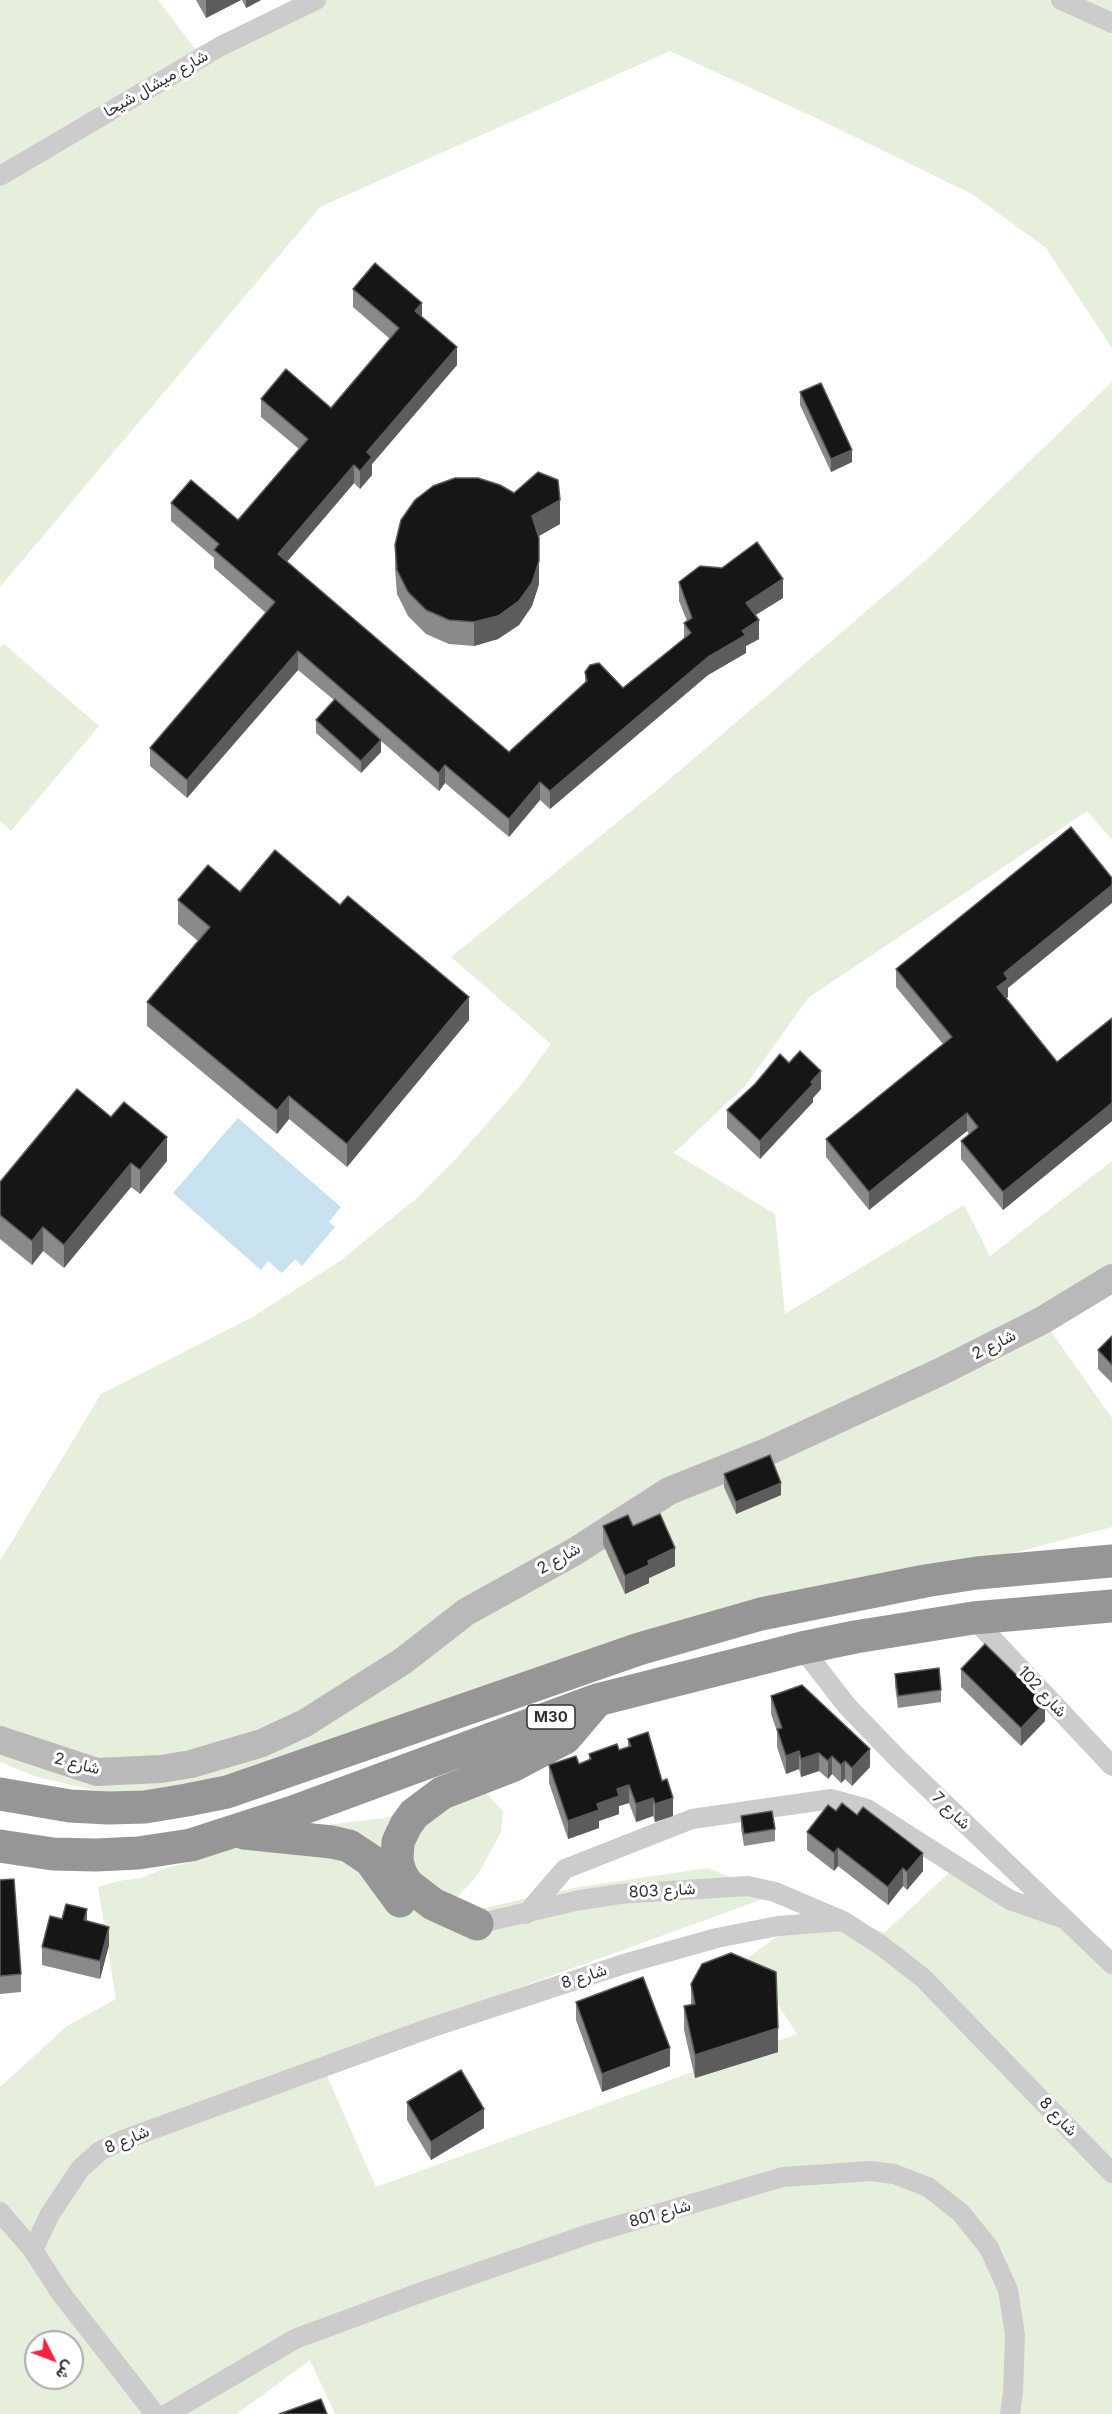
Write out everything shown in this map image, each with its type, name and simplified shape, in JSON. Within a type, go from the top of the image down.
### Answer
[{"type":"highway","name":"M30","points":[[0,1794],[70,1806],[108,1808],[145,1807],[226,1792],[639,1649],[751,1617],[925,1581],[977,1573],[1112,1561]]},
{"type":"highway","name":"M30","points":[[0,1846],[53,1854],[138,1853],[191,1845],[236,1832],[597,1700],[802,1648],[921,1625],[973,1618],[1112,1606]]},
{"type":"highway","points":[[477,1924],[433,1904],[407,1884],[400,1872],[397,1860],[398,1842],[406,1825],[414,1814],[442,1793],[514,1765],[565,1738],[597,1700]]},
{"type":"highway","points":[[236,1832],[332,1842],[349,1846],[370,1860],[380,1871],[389,1889],[412,1912],[438,1924],[477,1924]]},
{"type":"street","name":"شارع ميشال شيحا","points":[[0,176],[221,46],[316,0]]},
{"type":"street","points":[[1061,0],[1112,23]]},
{"type":"street","name":"شارع 2","points":[[0,1740],[97,1772],[161,1769],[191,1764],[262,1743],[305,1723],[403,1661],[466,1612],[574,1552],[669,1491],[769,1450],[940,1372],[1043,1320],[1112,1278]]},
{"type":"street","name":"شارع 102","points":[[973,1618],[1112,1766]]},
{"type":"street","name":"شارع 7","points":[[802,1648],[847,1707],[994,1853],[1112,1964]]},
{"type":"street","points":[[526,1914],[565,1869],[692,1819],[831,1798],[867,1809],[1010,1900],[1065,1919]]},
{"type":"street","name":"شارع 803","points":[[477,1924],[575,1901],[618,1894],[748,1886],[775,1892],[843,1921]]},
{"type":"street","name":"شارع 8","points":[[33,2250],[50,2214],[80,2169],[100,2151],[123,2140],[430,2028],[624,1964],[717,1938],[757,1930],[843,1921],[882,1946],[923,1978],[1112,2173]]},
{"type":"street","name":"شارع 801","points":[[167,2414],[295,2339],[444,2284],[589,2234],[783,2177],[871,2171],[894,2174],[928,2187],[962,2213],[989,2248],[1008,2290],[1014,2326],[1015,2365],[1010,2414]]},
{"type":"street","points":[[0,2212],[33,2250],[60,2292],[155,2414]]},
{"type":"green space","points":[[0,0],[158,0],[195,49],[291,0],[1112,0],[1112,348],[1046,248],[972,194],[816,118],[670,51],[320,207],[0,587]]},
{"type":"green space","points":[[1112,382],[1112,840],[1087,811],[808,998],[745,1086],[674,1153],[775,1214],[785,1314],[964,1205],[990,1256],[1112,1161],[1112,1272],[1045,1323],[1112,1418],[1112,1527],[692,1637],[235,1789],[103,1792],[37,1777],[0,1762],[0,1561],[101,1394],[251,1318],[340,1261],[418,1197],[454,1161],[521,1085],[551,1044],[451,957],[657,790],[932,555]]},
{"type":"green space","points":[[4,644],[99,726],[11,831],[0,821],[0,648]]},
{"type":"green space","points":[[486,1793],[503,1811],[501,1832],[479,1873],[448,1908],[434,1919],[579,1887],[708,1868],[774,1895],[320,2060],[376,2187],[797,2034],[748,1958],[805,1915],[885,1932],[961,1862],[1112,1950],[1112,2414],[335,2414],[310,2360],[237,2414],[0,2414],[0,2087],[67,2026],[116,1999],[98,1887],[141,1878],[231,1848],[318,1826],[385,1818]]},
{"type":"water","points":[[238,1118],[341,1207],[329,1222],[335,1227],[302,1266],[295,1259],[282,1273],[268,1261],[261,1270],[173,1193]]},
{"type":"building","points":[[375,263],[422,303],[415,311],[457,347],[367,452],[372,457],[360,471],[354,465],[278,554],[509,752],[587,681],[585,672],[590,665],[599,663],[623,688],[691,633],[684,623],[692,618],[679,582],[700,566],[722,568],[757,542],[783,579],[746,603],[759,620],[742,631],[746,635],[708,657],[550,791],[540,782],[509,819],[445,765],[439,773],[298,651],[187,780],[150,748],[275,602],[214,550],[219,544],[171,503],[191,480],[238,520],[308,439],[261,399],[286,369],[331,408],[399,328],[353,289]]},
{"type":"building","points":[[821,383],[852,450],[831,459],[800,392]]},
{"type":"building","points":[[538,472],[558,480],[560,500],[532,516],[539,538],[539,561],[532,583],[519,601],[498,616],[474,622],[449,620],[426,610],[408,592],[397,570],[395,545],[401,520],[415,500],[433,486],[455,478],[478,478],[500,485],[514,493]]},
{"type":"building","points":[[335,699],[381,740],[361,761],[316,720]]},
{"type":"building","points":[[1071,827],[1112,878],[1112,885],[1004,973],[1008,979],[997,987],[1057,1062],[1112,1018],[1112,1103],[1003,1192],[961,1141],[978,1127],[967,1113],[869,1192],[826,1139],[952,1037],[896,969]]},
{"type":"building","points":[[275,850],[340,905],[348,896],[469,997],[347,1144],[289,1096],[277,1110],[147,1002],[210,927],[178,900],[208,865],[240,892]]},
{"type":"building","points":[[800,1051],[821,1071],[811,1082],[813,1084],[760,1141],[727,1110],[755,1084],[780,1054],[789,1063]]},
{"type":"building","points":[[77,1089],[111,1117],[124,1102],[167,1137],[140,1170],[131,1163],[64,1245],[43,1227],[32,1241],[0,1215],[0,1182]]},
{"type":"building","points":[[1112,1336],[1112,1365],[1098,1350]]},
{"type":"building","points":[[770,1455],[781,1483],[736,1502],[724,1474]]},
{"type":"building","points":[[660,1514],[675,1548],[648,1561],[649,1565],[625,1576],[603,1526],[628,1515],[633,1526]]},
{"type":"building","points":[[985,1644],[1045,1703],[1021,1728],[961,1669]]},
{"type":"building","points":[[939,1668],[941,1690],[898,1696],[895,1674]]},
{"type":"building","points":[[802,1685],[870,1749],[852,1768],[845,1761],[841,1765],[832,1756],[828,1761],[819,1753],[801,1759],[799,1751],[786,1756],[777,1729],[782,1728],[771,1696]]},
{"type":"building","points":[[648,1732],[662,1781],[667,1779],[673,1798],[655,1804],[653,1798],[636,1804],[629,1785],[617,1789],[619,1796],[597,1804],[599,1810],[568,1821],[549,1765],[576,1756],[579,1764],[591,1759],[589,1754],[617,1744],[619,1750],[631,1746],[628,1739]]},
{"type":"building","points":[[842,1803],[857,1815],[863,1807],[923,1853],[907,1872],[903,1868],[888,1887],[838,1848],[834,1853],[807,1832],[828,1805],[836,1811]]},
{"type":"building","points":[[772,1811],[775,1829],[744,1834],[741,1816]]},
{"type":"building","points":[[14,1879],[21,1974],[0,1976],[0,1880]]},
{"type":"building","points":[[66,1904],[87,1909],[84,1920],[109,1927],[100,1961],[42,1947],[50,1916],[62,1919]]},
{"type":"building","points":[[731,1953],[776,1972],[778,2028],[695,2055],[684,2006],[695,2004],[691,1984],[702,1964]]},
{"type":"building","points":[[643,1977],[670,2048],[602,2074],[576,2002]]},
{"type":"building","points":[[461,2070],[484,2109],[431,2142],[407,2102]]},
{"type":"building","points":[[321,2399],[327,2414],[279,2414]]}]
